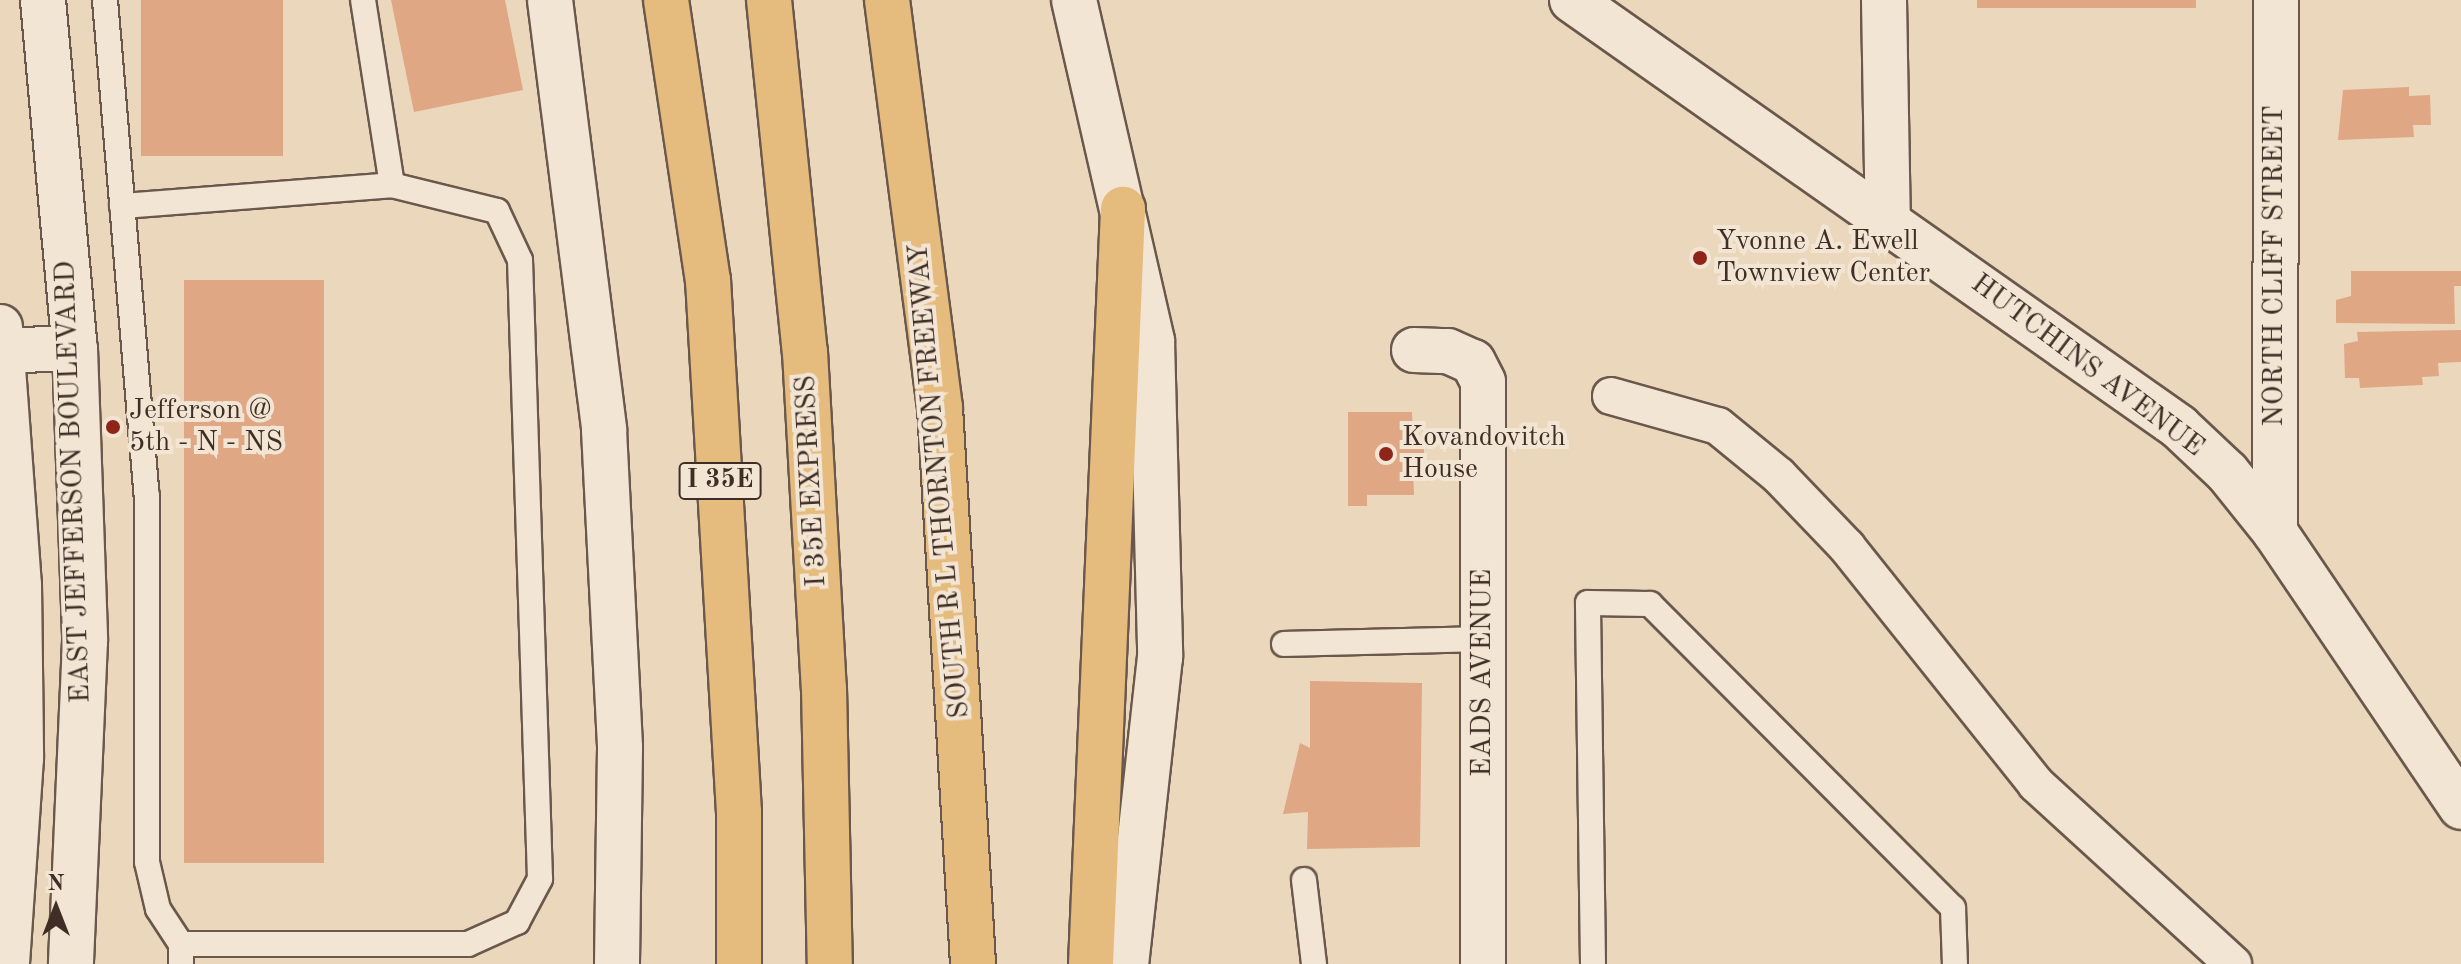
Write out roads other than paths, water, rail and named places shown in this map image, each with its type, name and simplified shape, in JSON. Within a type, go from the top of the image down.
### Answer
[{"type":"highway","name":"I 35E","points":[[666,0],[708,280],[739,812],[739,964]]},
{"type":"highway","name":"I 35E EXPRESS","points":[[769,0],[805,352],[824,688],[830,964]]},
{"type":"highway","name":"SOUTH R L THORNTON FREEWAY","points":[[887,0],[940,408],[973,964]]},
{"type":"highway","points":[[1091,964],[1123,209]]},
{"type":"main road","name":"EAST JEFFERSON BOULEVARD","points":[[43,0],[75,349],[85,641],[71,964]]},
{"type":"main road","points":[[550,0],[604,430],[620,748],[617,964]]},
{"type":"main road","points":[[1074,0],[1152,341],[1160,657],[1126,964]]},
{"type":"main road","name":"HUTCHINS AVENUE","points":[[1572,0],[2179,427],[2227,472],[2275,532],[2461,807]]},
{"type":"main road","points":[[1884,0],[1888,220]]},
{"type":"main road","name":"NORTH CLIFF STREET","points":[[2275,532],[2276,0]]},
{"type":"main road","name":"EAST JEFFERSON BOULEVARD","points":[[1,342],[19,585],[10,758],[7,964]]},
{"type":"main road","points":[[1,342],[75,349]]},
{"type":"main road","name":"EADS AVENUE","points":[[1414,350],[1448,351],[1473,362],[1483,382],[1483,964]]},
{"type":"street","points":[[1611,396],[1718,426],[1779,476],[1847,547],[2036,784],[2233,964]]},
{"type":"lane","points":[[105,0],[122,206],[147,495],[147,862],[158,909],[181,954],[468,944],[517,922],[540,879],[520,260],[497,211],[392,185],[122,206]]},
{"type":"lane","points":[[363,0],[392,185]]},
{"type":"lane","points":[[1593,964],[1588,603],[1650,604],[1953,908],[1955,964]]},
{"type":"lane","points":[[1284,644],[1483,639]]},
{"type":"lane","points":[[1304,880],[1314,964]]},
{"type":"place","name":"Yvonne A. Ewell Townview Center","points":[[1700,258]]},
{"type":"place","name":"Jefferson @ 5th - N - NS","points":[[113,427]]},
{"type":"place","name":"Kovandovitch House","points":[[1386,454]]}]
